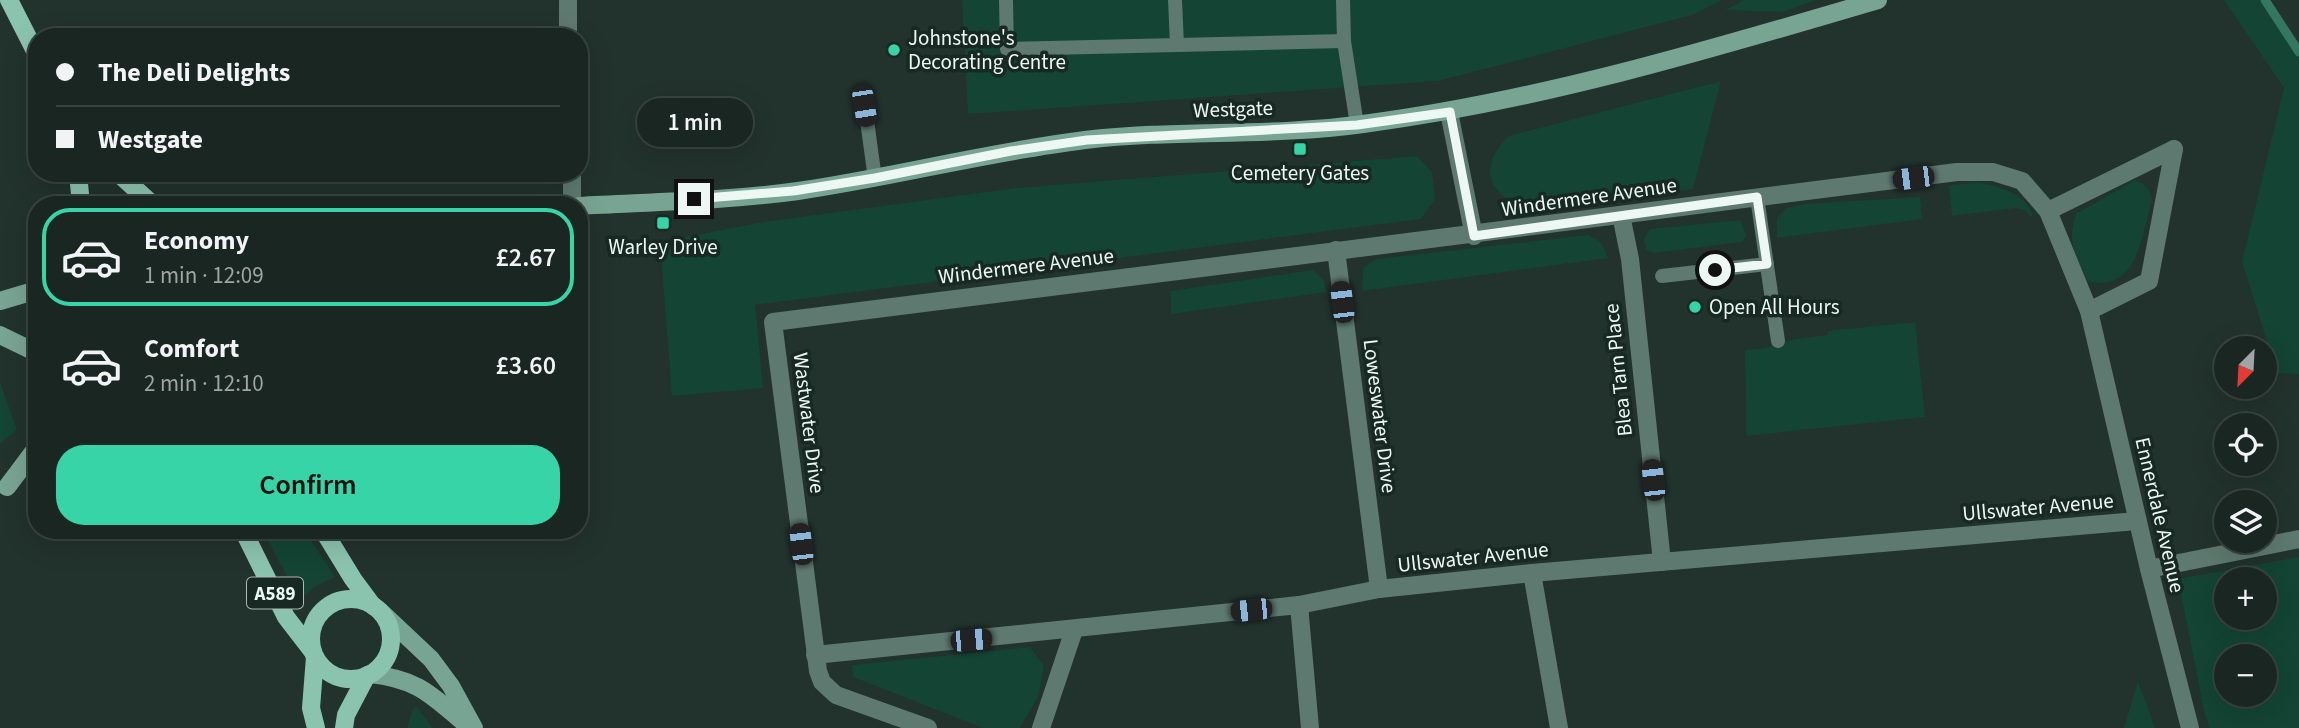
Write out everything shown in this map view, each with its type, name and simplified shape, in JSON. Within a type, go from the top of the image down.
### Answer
[{"type":"main road","points":[[9,0],[28,37]]},
{"type":"main road","points":[[128,182],[143,196]]},
{"type":"main road","name":"A589","points":[[247,539],[286,617],[314,654],[332,674],[347,679],[369,675]]},
{"type":"main road","points":[[329,539],[353,579],[386,620],[391,640],[386,659],[369,675],[346,715],[344,728]]},
{"type":"main road","name":"A589","points":[[316,728],[311,708],[314,654],[312,631],[315,622],[326,608],[345,599],[365,602],[377,609]]},
{"type":"street","points":[[568,0],[568,28]]},
{"type":"street","name":"Westgate","points":[[588,205],[793,191],[1011,151],[1087,140],[1357,125],[1450,112],[1517,98],[1756,36],[1878,0]]},
{"type":"street","points":[[1450,112],[1474,236]]},
{"type":"street","points":[[2048,211],[2174,149],[2149,281],[2089,311]]},
{"type":"street","name":"Windermere Avenue","points":[[773,322],[1336,250],[1474,236],[1957,172],[1993,172],[2022,181],[2048,211]]},
{"type":"street","name":"Ennerdale Avenue","points":[[2048,211],[2089,311],[2137,521],[2190,728]]},
{"type":"street","name":"Blea Tarn Place","points":[[1621,215],[1630,259],[1661,562]]},
{"type":"street","name":"Loweswater Drive","points":[[1336,250],[1379,589]]},
{"type":"street","points":[[0,301],[28,293]]},
{"type":"street","name":"Wastwater Drive","points":[[773,322],[815,655],[822,682],[836,695],[928,728]]},
{"type":"street","points":[[0,335],[28,349]]},
{"type":"street","points":[[4,490],[28,459]]},
{"type":"street","points":[[4,490],[28,473]]},
{"type":"street","name":"Ullswater Avenue","points":[[815,655],[1299,605],[1379,589],[1532,573],[2137,521]]},
{"type":"street","points":[[2149,569],[2299,539]]},
{"type":"street","points":[[1532,573],[1559,728]]},
{"type":"street","points":[[1299,605],[1310,728]]},
{"type":"street","points":[[377,609],[431,659],[451,686],[472,728]]},
{"type":"street","points":[[1041,728],[1074,629]]},
{"type":"street","points":[[369,675],[398,678],[416,684],[472,728]]},
{"type":"lane","points":[[1006,0],[1007,49],[1343,41]]},
{"type":"lane","points":[[1175,0],[1177,45]]},
{"type":"lane","points":[[1343,0],[1343,41],[1357,125]]},
{"type":"lane","points":[[864,106],[875,178]]},
{"type":"lane","points":[[1757,197],[1778,341]]},
{"type":"lane","points":[[1662,276],[1767,264]]},
{"type":"green space","points":[[962,0],[1722,0],[1692,15],[1438,81],[968,114]]},
{"type":"green space","points":[[1744,0],[1816,0],[1783,12],[1725,10]]},
{"type":"green space","points":[[2224,0],[2265,0],[2299,49],[2299,374],[2277,373],[2277,336],[2265,336],[2242,262],[2284,88]]},
{"type":"green space","points":[[1721,81],[1693,189],[1523,207],[1500,194],[1490,176],[1493,157],[1509,136]]},
{"type":"green space","points":[[1417,156],[1432,172],[1435,199],[1421,219],[755,305],[763,388],[672,396],[660,242],[763,222],[1016,188]]},
{"type":"green space","points":[[2135,180],[2147,188],[2152,201],[2134,259],[2117,279],[2104,282],[2087,281],[2072,241],[2076,214]]},
{"type":"green space","points":[[1979,183],[1995,186],[2019,197],[2026,203],[2033,218],[2024,210],[2016,208],[1952,216],[1949,185]]},
{"type":"green space","points":[[1920,197],[1922,219],[1777,238],[1777,218],[1786,208],[1805,204]]},
{"type":"green space","points":[[1741,220],[1746,236],[1742,242],[1654,253],[1646,249],[1644,239],[1650,229]]},
{"type":"green space","points":[[1588,235],[1601,242],[1608,258],[1362,291],[1363,268],[1376,259]]},
{"type":"green space","points":[[1313,270],[1323,280],[1327,292],[1171,314],[1171,291]]},
{"type":"green space","points":[[1915,322],[1925,417],[1746,436],[1745,350],[1827,335],[1828,331]]},
{"type":"green space","points":[[0,382],[17,430],[0,444]]},
{"type":"green space","points":[[268,539],[310,539],[335,577],[316,586],[299,601]]},
{"type":"green space","points":[[2299,557],[2299,728],[2210,728],[2205,715],[2178,579],[2214,572],[2214,630],[2277,630],[2277,567],[2244,567]]},
{"type":"green space","points":[[1030,647],[1044,666],[1038,697],[1020,728],[983,728],[853,677],[852,665]]},
{"type":"green space","points":[[2138,681],[2155,728],[2124,728]]},
{"type":"green space","points":[[416,706],[433,728],[407,728]]},
{"type":"waterway","points":[[2265,0],[2299,52]]},
{"type":"place","name":"Johnstone's Decorating Centre","points":[[894,50]]},
{"type":"place","name":"Cemetery Gates","points":[[1300,149]]},
{"type":"place","name":"Warley Drive","points":[[663,223]]},
{"type":"place","name":"Open All Hours","points":[[1695,307]]},
{"type":"route","points":[[694,199],[793,191],[1011,151],[1087,140],[1357,125],[1450,112],[1474,236],[1757,197],[1767,264],[1715,270]]}]
